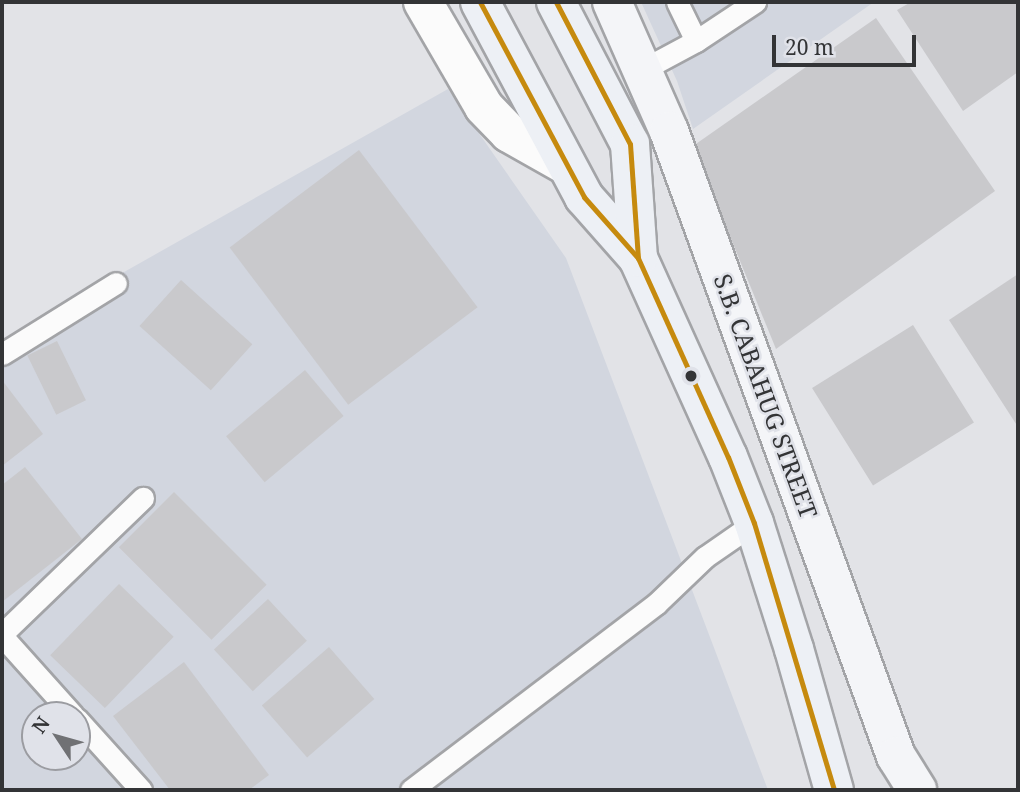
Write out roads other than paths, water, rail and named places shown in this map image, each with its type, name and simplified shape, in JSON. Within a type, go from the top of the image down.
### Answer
[{"type":"main road","points":[[481,2],[584,197],[638,258],[728,457],[754,523],[834,790]]},
{"type":"main road","points":[[556,2],[630,144],[638,258]]},
{"type":"street","points":[[423,2],[484,107],[509,133],[566,165]]},
{"type":"street","name":"S.B. CABAHUG STREET","points":[[612,2],[673,144],[896,756],[917,790]]},
{"type":"lane","points":[[677,2],[696,41]]},
{"type":"lane","points":[[640,71],[696,41],[755,2]]},
{"type":"lane","points":[[2,354],[116,283]]},
{"type":"lane","points":[[61,701],[2,635],[143,498]]},
{"type":"lane","points":[[411,790],[656,604],[705,557],[754,523]]},
{"type":"lane","points":[[91,735],[141,790]]}]
